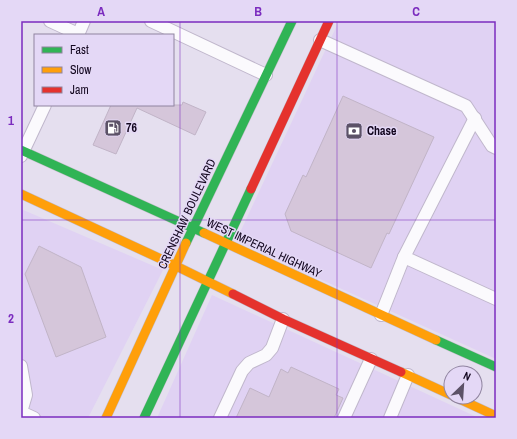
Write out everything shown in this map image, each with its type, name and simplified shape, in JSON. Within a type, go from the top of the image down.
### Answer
[{"type":"main road","name":"CRENSHAW BOULEVARD","points":[[106,418],[193,228],[292,21]]},
{"type":"main road","points":[[144,418],[329,21]]},
{"type":"main road","name":"WEST IMPERIAL HIGHWAY","points":[[22,153],[193,228],[496,367]]},
{"type":"main road","points":[[21,194],[176,266],[283,319],[443,391]]},
{"type":"main road","points":[[472,405],[496,416]]},
{"type":"lane","points":[[50,21],[76,34]]},
{"type":"lane","points":[[78,34],[84,21]]},
{"type":"lane","points":[[151,21],[266,75]]},
{"type":"lane","points":[[320,40],[466,106],[492,146],[496,148]]},
{"type":"lane","points":[[22,153],[45,106]]},
{"type":"lane","points":[[381,315],[404,257],[475,118]]},
{"type":"lane","points":[[404,257],[496,299]]},
{"type":"lane","points":[[220,418],[242,371],[249,363],[269,352],[283,319]]},
{"type":"lane","points":[[344,418],[372,359]]},
{"type":"lane","points":[[21,366],[26,395],[21,413],[34,418]]},
{"type":"lane","points":[[390,418],[408,375]]},
{"type":"shaded area","points":[[339,21],[496,21],[496,359],[236,241]]},
{"type":"shaded area","points":[[21,209],[163,270],[88,418],[21,418]]},
{"type":"shaded area","points":[[212,295],[443,401],[443,405],[451,405],[479,418],[157,418]]},
{"type":"building","points":[[343,96],[434,137],[389,234],[387,233],[371,268],[291,231],[285,214],[303,175],[306,177]]},
{"type":"building","points":[[183,102],[206,112],[195,135],[137,108],[116,154],[93,145],[111,106],[182,105]]},
{"type":"building","points":[[39,246],[81,267],[106,337],[56,357],[25,274]]},
{"type":"building","points":[[291,367],[339,389],[336,395],[343,398],[334,418],[236,418],[250,388],[269,397],[281,369],[288,373]]},
{"type":"traffic: fast","points":[[186,243],[292,21]]},
{"type":"traffic: fast","points":[[21,150],[204,233]]},
{"type":"traffic: fast","points":[[144,418],[251,189]]},
{"type":"traffic: fast","points":[[436,340],[496,367]]},
{"type":"traffic: slow","points":[[21,194],[233,294]]},
{"type":"traffic: slow","points":[[204,233],[436,340]]},
{"type":"traffic: slow","points":[[106,418],[186,243]]},
{"type":"traffic: slow","points":[[401,372],[443,391]]},
{"type":"traffic: slow","points":[[472,405],[496,416]]},
{"type":"traffic: jam","points":[[251,189],[329,21]]},
{"type":"traffic: jam","points":[[233,294],[283,319],[401,372]]},
{"type":"place","name":"76","points":[[113,128]]},
{"type":"place","name":"Chase","points":[[354,131]]}]
